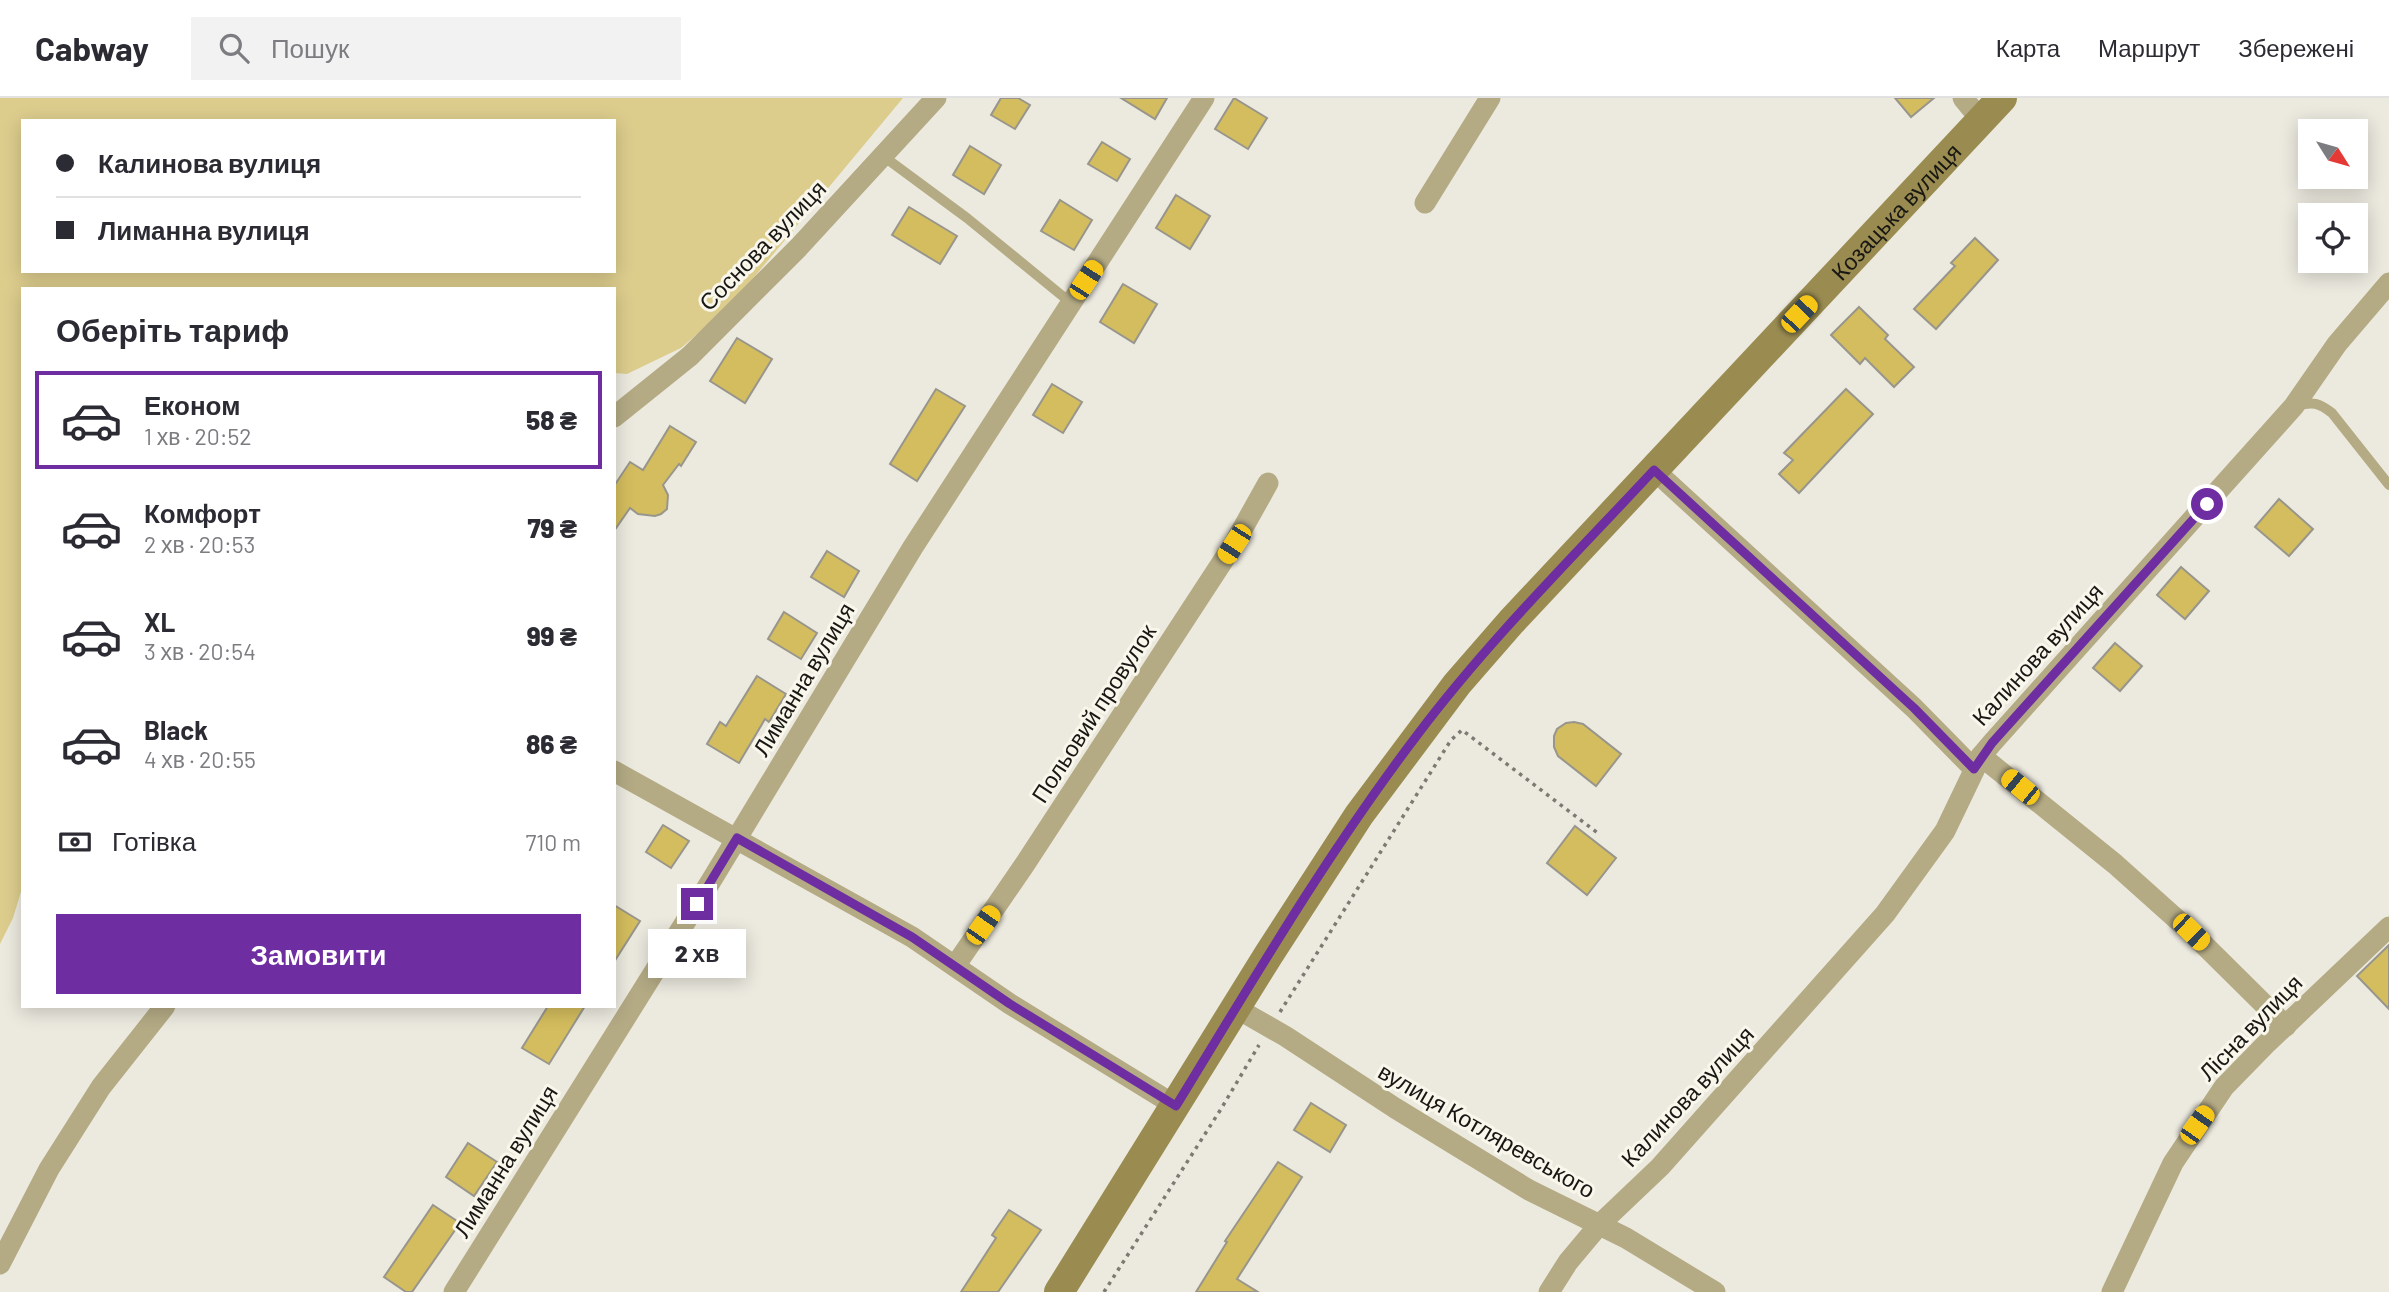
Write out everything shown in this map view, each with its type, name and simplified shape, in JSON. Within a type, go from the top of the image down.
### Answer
[{"type":"main road","name":"Козацька вулиця","points":[[1059,1292],[1359,814],[1457,684],[1511,622],[1654,470],[1972,109],[2002,98]]},
{"type":"street","name":"Соснова вулиця","points":[[616,415],[690,356],[798,248],[936,98]]},
{"type":"street","name":"Лиманна вулиця","points":[[454,1292],[737,838],[913,547],[1203,98]]},
{"type":"street","points":[[1425,203],[1490,98]]},
{"type":"street","name":"Калинова вулиця","points":[[1549,1292],[1568,1262],[1599,1225],[1660,1167],[1885,914],[1944,831],[1978,762],[2294,407],[2337,344],[2389,283]]},
{"type":"street","points":[[1654,470],[1914,708],[1978,762],[2115,864],[2191,932],[2286,1026]]},
{"type":"street","name":"Польовий провулок","points":[[955,966],[1220,566],[1268,483]]},
{"type":"street","points":[[616,772],[912,937],[1043,1025],[1176,1106]]},
{"type":"street","name":"Лісна вулиця","points":[[2112,1292],[2174,1163],[2224,1087],[2389,927]]},
{"type":"street","points":[[0,1264],[49,1169],[101,1087],[163,1008]]},
{"type":"street","name":"вулиця Котляревського","points":[[1236,1008],[1529,1190],[1626,1238],[1715,1292]]},
{"type":"lane","points":[[883,156],[967,218],[1071,303]]},
{"type":"lane","points":[[2294,407],[2311,402],[2320,404],[2332,413],[2389,485]]},
{"type":"path","points":[[1104,1292],[1451,740],[1462,730],[1599,834]]},
{"type":"shaded area","points":[[0,98],[903,98],[731,305],[681,348],[627,374],[616,373],[616,287],[21,287],[21,892],[13,918],[0,944]]},
{"type":"building","points":[[1001,98],[1018,98],[1030,105],[1015,129],[991,115]]},
{"type":"building","points":[[1121,98],[1167,98],[1155,119]]},
{"type":"building","points":[[1234,98],[1267,118],[1248,149],[1215,129]]},
{"type":"building","points":[[1895,98],[1934,98],[1911,117]]},
{"type":"building","points":[[1102,142],[1130,159],[1117,181],[1088,164]]},
{"type":"building","points":[[970,146],[1001,165],[984,194],[953,175]]},
{"type":"building","points":[[1176,195],[1210,216],[1190,249],[1156,228]]},
{"type":"building","points":[[1060,200],[1092,220],[1074,250],[1041,231]]},
{"type":"building","points":[[909,207],[957,236],[940,264],[892,235]]},
{"type":"building","points":[[1975,238],[1998,260],[1936,329],[1914,309],[1955,266],[1951,263]]},
{"type":"building","points":[[1123,284],[1157,304],[1134,343],[1100,322]]},
{"type":"building","points":[[1859,307],[1888,335],[1885,339],[1914,367],[1894,387],[1865,358],[1860,364],[1831,335]]},
{"type":"building","points":[[737,338],[772,359],[745,403],[710,381]]},
{"type":"building","points":[[1052,384],[1082,402],[1063,433],[1033,415]]},
{"type":"building","points":[[936,389],[965,406],[917,481],[890,464]]},
{"type":"building","points":[[1846,389],[1873,414],[1799,493],[1779,474],[1793,460],[1784,453]]},
{"type":"building","points":[[670,426],[696,442],[681,466],[679,464],[663,485],[668,495],[667,509],[655,516],[638,514],[630,508],[616,528],[616,483],[630,462],[643,470]]},
{"type":"building","points":[[2279,499],[2313,529],[2289,556],[2255,527]]},
{"type":"building","points":[[827,551],[859,571],[844,597],[811,577]]},
{"type":"building","points":[[2181,567],[2209,591],[2185,619],[2157,595]]},
{"type":"building","points":[[784,612],[817,633],[801,659],[768,639]]},
{"type":"building","points":[[2115,643],[2142,666],[2120,691],[2093,668]]},
{"type":"building","points":[[757,676],[786,694],[769,722],[765,719],[739,763],[707,744],[720,722],[726,726]]},
{"type":"building","points":[[1566,723],[1583,724],[1621,754],[1596,786],[1558,756],[1554,747],[1557,729]]},
{"type":"building","points":[[663,825],[689,841],[671,868],[646,852]]},
{"type":"building","points":[[1575,826],[1616,858],[1587,895],[1547,863]]},
{"type":"building","points":[[616,906],[640,921],[616,959]]},
{"type":"building","points":[[2389,945],[2389,1009],[2357,976]]},
{"type":"building","points":[[547,1008],[584,1008],[549,1064],[522,1048]]},
{"type":"building","points":[[1311,1103],[1346,1125],[1330,1152],[1294,1130]]},
{"type":"building","points":[[468,1143],[497,1162],[474,1196],[446,1177]]},
{"type":"building","points":[[1278,1162],[1302,1177],[1237,1279],[1258,1292],[1196,1292],[1227,1242],[1225,1241]]},
{"type":"building","points":[[433,1205],[460,1223],[412,1292],[406,1292],[384,1277]]},
{"type":"building","points":[[1009,1210],[1041,1230],[998,1292],[961,1292],[996,1238],[992,1235]]},
{"type":"route","points":[[697,904],[737,838],[912,937],[1010,1004],[1176,1106],[1359,814],[1417,735],[1511,622],[1654,470],[1914,708],[1974,769],[1992,743],[2207,504]]}]
